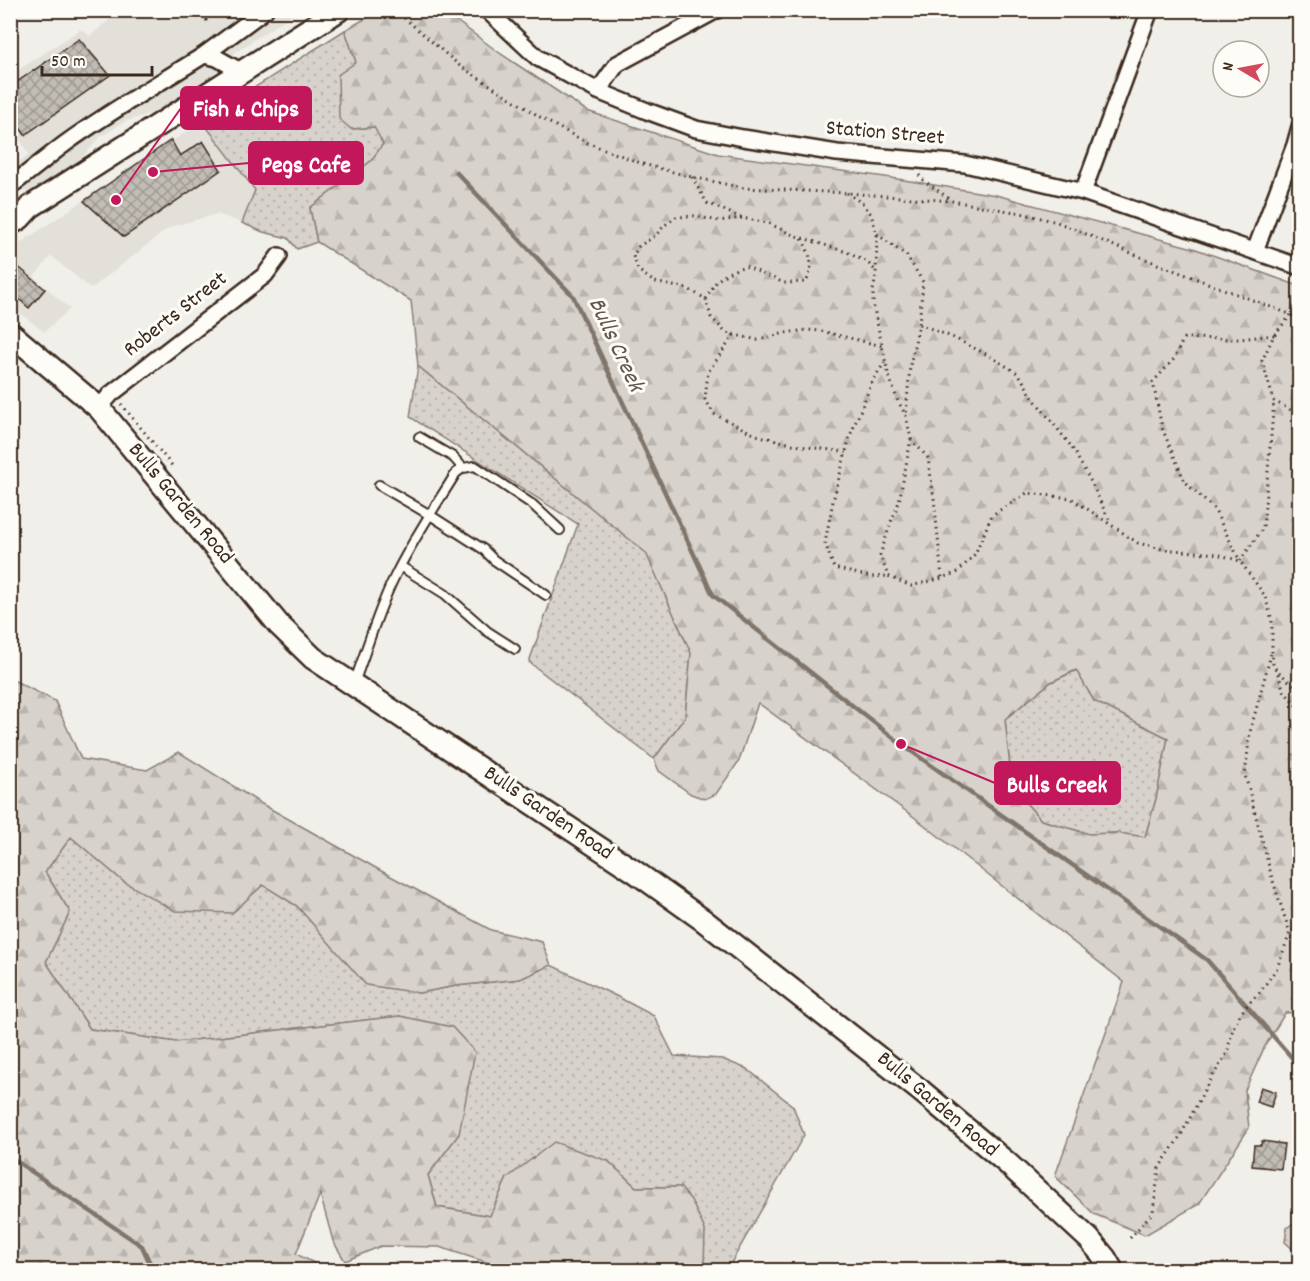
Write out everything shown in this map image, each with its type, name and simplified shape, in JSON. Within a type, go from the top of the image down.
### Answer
[{"type":"main road","points":[[10,224],[20,218],[20,209],[339,10]]},
{"type":"main road","name":"Bulls Garden Road","points":[[10,333],[99,408],[279,625],[313,658],[634,871],[703,920],[921,1091],[1006,1163],[1089,1239],[1112,1270]]},
{"type":"street","points":[[10,186],[75,137],[204,55],[265,10]]},
{"type":"street","name":"Station Street","points":[[487,10],[538,58],[598,91],[696,129],[837,153],[964,164],[1083,192],[1299,267]]},
{"type":"street","points":[[598,91],[617,64],[717,10]]},
{"type":"street","points":[[1083,192],[1150,10]]},
{"type":"street","points":[[204,55],[217,58],[242,72]]},
{"type":"street","points":[[1256,251],[1299,127]]},
{"type":"street","name":"Roberts Street","points":[[99,408],[111,394],[265,274],[279,256]]},
{"type":"lane","points":[[419,437],[453,457],[463,468]]},
{"type":"lane","points":[[354,684],[393,579],[456,472],[475,466],[533,505],[560,530]]},
{"type":"lane","points":[[379,485],[483,549],[494,560],[546,595]]},
{"type":"lane","points":[[400,566],[445,594],[487,631],[515,649]]},
{"type":"path","points":[[199,10],[206,20],[220,10]]},
{"type":"path","points":[[395,10],[460,66],[548,122],[588,143],[643,164],[744,188],[952,201],[1021,213],[1057,222],[1160,265],[1299,318]]},
{"type":"path","points":[[905,158],[922,179],[952,201]]},
{"type":"path","points":[[692,177],[707,203],[741,218],[768,223],[793,235],[847,252],[866,261],[876,271]]},
{"type":"path","points":[[847,193],[862,202],[871,214],[877,234],[873,304],[885,362],[897,399],[906,416],[911,439],[899,502],[880,555],[888,576]]},
{"type":"path","points":[[706,299],[688,289],[654,282],[638,270],[633,256],[639,246],[655,236],[676,217],[694,216],[719,221],[741,218]]},
{"type":"path","points":[[877,234],[907,256],[923,282],[919,324],[910,365],[906,416]]},
{"type":"path","points":[[801,236],[812,259],[811,274],[806,282],[784,282],[745,266],[724,273],[711,288],[706,299],[711,317],[726,333],[758,340],[807,330],[821,331],[882,346]]},
{"type":"path","points":[[1240,561],[1263,528],[1274,401],[1262,361],[1274,335],[1291,315]]},
{"type":"path","points":[[919,324],[952,337],[1019,374],[1033,398],[1071,446],[1111,525]]},
{"type":"path","points":[[734,335],[708,372],[705,399],[714,414],[756,435],[800,447],[846,452]]},
{"type":"path","points":[[1274,335],[1240,339],[1184,338],[1174,359],[1153,382],[1162,428],[1185,482],[1214,509],[1240,561],[1265,596],[1272,620],[1273,665],[1299,691]]},
{"type":"path","points":[[885,362],[873,380],[850,436],[833,501],[825,543],[834,568],[871,577],[888,576],[911,586],[958,572],[975,554],[993,515],[1027,493],[1071,498],[1138,543],[1162,549],[1217,554],[1240,561]]},
{"type":"path","points":[[1274,401],[1299,415]]},
{"type":"path","points":[[120,402],[180,476]]},
{"type":"path","points":[[911,439],[927,458],[934,498],[942,578]]},
{"type":"path","points":[[1272,652],[1250,732],[1245,775],[1272,878],[1290,933]]},
{"type":"path","points":[[1277,671],[1284,691],[1299,710]]},
{"type":"path","points":[[1130,1238],[1153,1212],[1159,1168],[1181,1136],[1206,1087],[1227,1053],[1233,1028],[1241,1013],[1277,968],[1290,933],[1299,926]]},
{"type":"shaded area","points":[[120,11],[297,11],[236,52],[212,76],[155,112],[126,121],[100,137],[82,158],[30,193],[15,187],[11,182],[10,167],[29,155],[11,123],[11,75],[81,29],[90,36]]},
{"type":"shaded area","points":[[202,121],[255,190],[242,223],[217,214],[170,227],[91,289],[51,256],[34,277],[70,309],[44,332],[11,306],[10,250]]},
{"type":"green space","points":[[379,11],[443,11],[501,54],[587,111],[718,154],[996,195],[1193,248],[1299,286],[1299,1012],[1285,1013],[1265,1046],[1245,1090],[1249,1128],[1199,1204],[1145,1235],[1094,1214],[1055,1176],[1124,982],[918,820],[758,703],[739,761],[716,794],[705,799],[691,794],[659,771],[654,759],[685,717],[691,653],[646,553],[418,366],[411,301],[317,242],[310,208],[371,161],[383,144],[374,127],[351,129],[339,119],[338,75],[356,62],[345,30]],"holes":[[[1076,670],[1094,701],[1168,738],[1156,799],[1145,837],[1117,833],[1089,834],[1041,820],[1012,787],[1005,719],[1051,682]]]},
{"type":"green space","points":[[345,30],[356,62],[351,129],[375,127],[383,144],[371,161],[310,208],[317,242],[297,249],[288,238],[263,232],[242,223],[255,190],[202,121]]},
{"type":"green space","points":[[418,366],[646,552],[691,653],[685,717],[654,759],[529,662],[578,524],[410,417]]},
{"type":"green space","points":[[1077,670],[1094,701],[1168,738],[1156,799],[1145,837],[1117,833],[1089,834],[1041,820],[1012,787],[1005,719],[1051,682]]},
{"type":"green space","points":[[11,679],[55,701],[81,759],[147,770],[179,752],[260,803],[491,930],[542,942],[551,965],[520,979],[456,986],[419,993],[366,985],[297,906],[263,885],[232,913],[175,911],[124,882],[71,837],[45,872],[70,912],[46,962],[90,1029],[176,1042],[400,1016],[452,1027],[475,1052],[459,1134],[428,1175],[437,1207],[490,1216],[507,1178],[554,1142],[608,1161],[636,1187],[680,1187],[691,1200],[705,1230],[704,1266],[699,1270],[522,1270],[489,1263],[439,1247],[381,1246],[345,1261],[333,1241],[320,1194],[296,1254],[328,1270],[11,1270]]},
{"type":"green space","points":[[71,837],[124,882],[232,913],[263,884],[297,906],[326,938],[419,993],[456,986],[520,979],[551,965],[654,1016],[674,1056],[722,1059],[747,1069],[793,1106],[804,1135],[727,1270],[699,1270],[704,1266],[680,1187],[636,1187],[608,1161],[507,1178],[490,1216],[437,1207],[428,1175],[459,1134],[400,1016],[176,1042],[90,1029],[46,962],[70,912],[45,872]]},
{"type":"green space","points":[[1299,1219],[1299,1255],[1285,1242],[1287,1228]]},
{"type":"building","points":[[79,39],[110,75],[25,135],[10,114],[10,87]]},
{"type":"building","points":[[171,140],[180,156],[203,141],[221,170],[124,237],[84,201]]},
{"type":"building","points":[[10,260],[45,289],[29,308],[10,291]]},
{"type":"building","points":[[1261,1087],[1276,1092],[1271,1107],[1256,1102]]},
{"type":"building","points":[[1262,1141],[1284,1144],[1281,1169],[1252,1166],[1254,1145],[1261,1145]]},
{"type":"waterway","name":"Bulls Creek","points":[[456,172],[573,296],[713,595],[901,744],[1207,960],[1300,1067]]},
{"type":"waterway","points":[[10,1157],[142,1246],[153,1270]]},
{"type":"place","name":"Pegs Cafe","points":[[153,172]]},
{"type":"place","name":"Fish & Chips","points":[[116,200]]},
{"type":"place","name":"Bulls Creek","points":[[901,744]]}]
